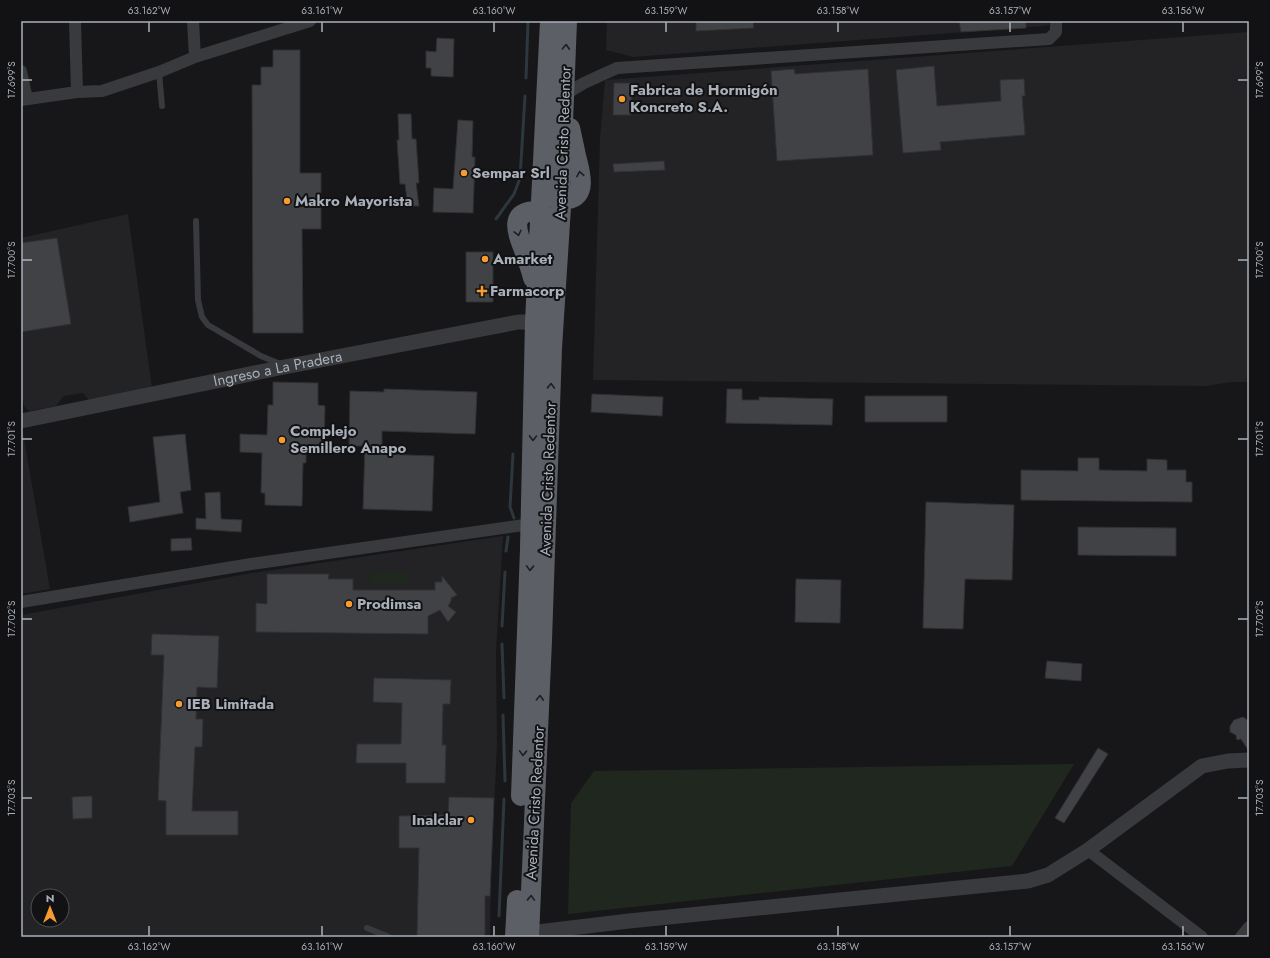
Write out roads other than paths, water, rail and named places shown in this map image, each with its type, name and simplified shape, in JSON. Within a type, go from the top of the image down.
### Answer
[{"type":"highway","name":"Avenida Cristo Redentor","points":[[550,21],[558,97]]},
{"type":"highway","name":"Avenida Cristo Redentor","points":[[525,936],[527,643],[535,322],[537,295],[517,226],[518,219],[523,214],[530,211],[540,211],[558,97],[567,21]]},
{"type":"highway","points":[[558,97],[570,130],[581,178],[580,188],[577,194],[568,199],[554,196],[549,191],[550,129],[558,97]]},
{"type":"highway","name":"Avenida Cristo Redentor","points":[[525,936],[542,640],[552,348],[561,207],[560,198]]},
{"type":"highway","points":[[540,211],[546,218],[549,230],[548,316],[552,348]]},
{"type":"street","points":[[75,21],[77,92]]},
{"type":"street","points":[[193,21],[195,57]]},
{"type":"street","points":[[21,71],[24,99],[77,92],[102,91],[159,72],[195,57],[310,21]]},
{"type":"street","points":[[558,97],[617,68],[1049,39],[1056,32],[1056,21]]},
{"type":"street","name":"Ingreso a La Pradera","points":[[21,421],[285,367],[518,322],[535,322]]},
{"type":"street","points":[[21,602],[258,563],[531,524]]},
{"type":"street","points":[[525,936],[629,921],[1028,882],[1048,875],[1088,850],[1202,766],[1228,761],[1249,760]]},
{"type":"street","points":[[1088,850],[1202,937]]},
{"type":"street","points":[[1241,937],[1249,927]]},
{"type":"lane","points":[[159,72],[162,106]]},
{"type":"lane","points":[[196,221],[198,300],[202,317],[208,325],[261,356],[285,367]]},
{"type":"lane","points":[[367,928],[389,937]]},
{"type":"waterway","points":[[526,78],[528,21]]},
{"type":"waterway","points":[[496,219],[514,194],[520,178],[525,96]]},
{"type":"waterway","points":[[513,454],[510,507],[514,518]]},
{"type":"waterway","points":[[506,551],[508,537]]},
{"type":"waterway","points":[[502,626],[505,572]]},
{"type":"waterway","points":[[502,644],[504,698]]},
{"type":"waterway","points":[[503,715],[505,781]]},
{"type":"waterway","points":[[499,916],[504,799]]},
{"type":"place","name":"Fabrica de Hormigón Koncreto S.A.","points":[[622,99]]},
{"type":"place","name":"Sempar Srl","points":[[464,173]]},
{"type":"place","name":"Makro Mayorista","points":[[287,201]]},
{"type":"place","name":"Amarket","points":[[485,259]]},
{"type":"place","name":"Farmacorp","points":[[482,291]]},
{"type":"place","name":"Complejo Semillero Anapo","points":[[282,440]]},
{"type":"place","name":"Prodimsa","points":[[349,604]]},
{"type":"place","name":"IEB Limitada","points":[[179,704]]},
{"type":"place","name":"Inalclar","points":[[471,820]]}]
